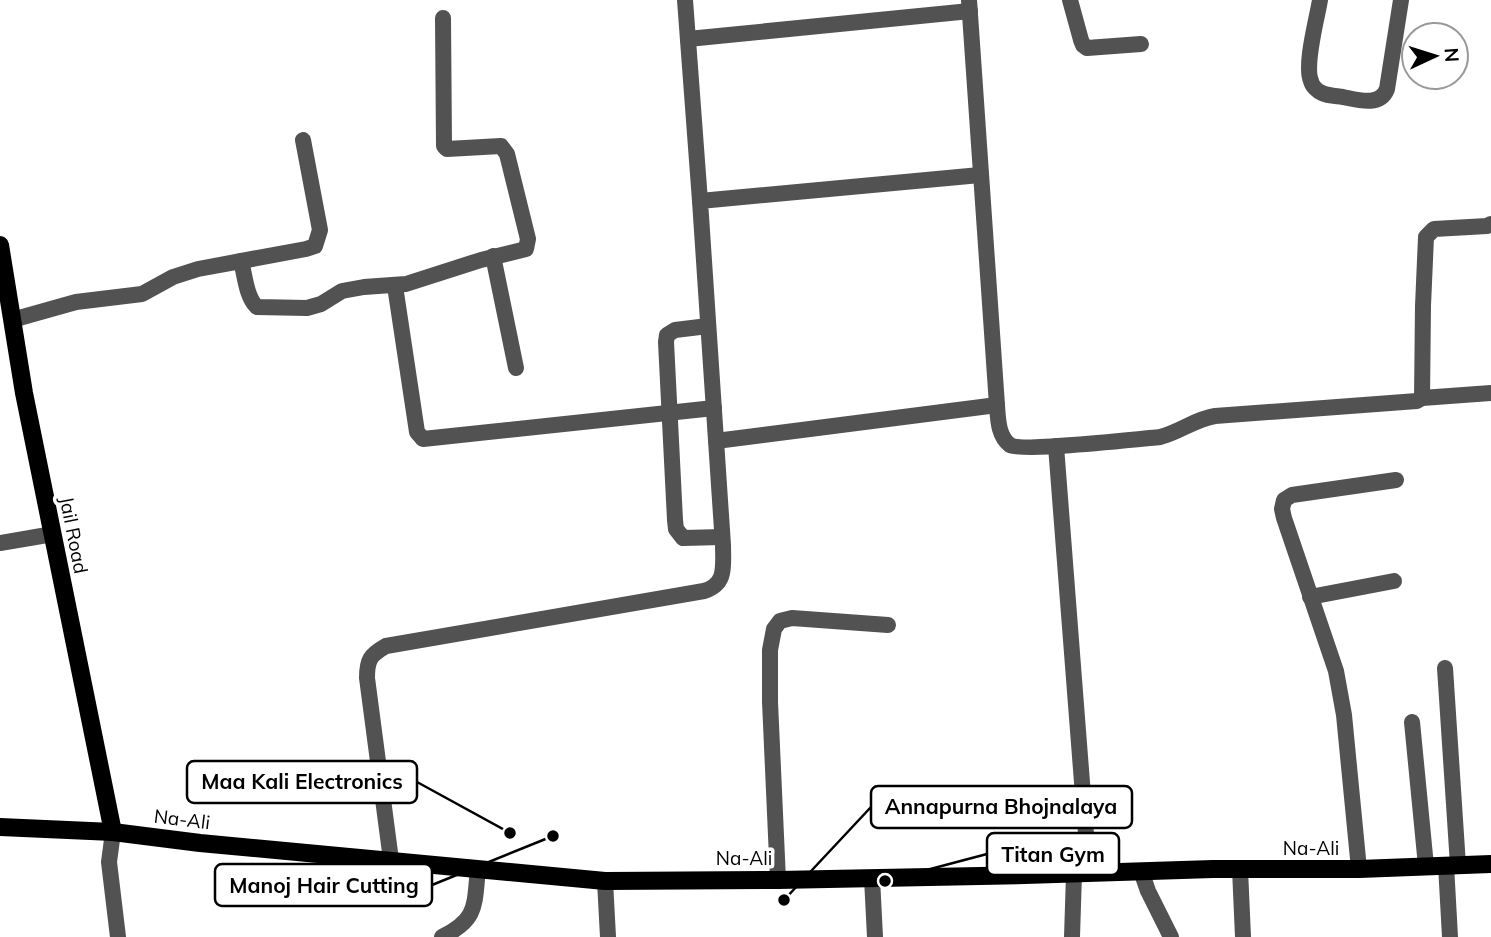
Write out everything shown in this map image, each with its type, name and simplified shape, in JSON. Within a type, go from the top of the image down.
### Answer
[{"type":"main road","name":"Jail Road","points":[[0,245],[24,393],[113,832]]},
{"type":"main road","name":"Na-Ali","points":[[0,827],[113,832],[200,843],[605,881],[1359,869],[1491,864]]},
{"type":"street","points":[[391,860],[367,678],[367,664],[374,653],[386,646],[704,592],[714,588],[721,579],[722,537],[685,0]]},
{"type":"street","points":[[1070,0],[1081,40],[1087,48],[1140,44]]},
{"type":"street","points":[[1320,0],[1309,63],[1310,79],[1321,93],[1366,101],[1378,100],[1384,96],[1387,89],[1401,0]]},
{"type":"street","points":[[688,39],[970,5],[999,426],[1003,437],[1015,447],[1160,437],[1181,430],[1195,421],[1215,416],[1491,393]]},
{"type":"street","points":[[241,261],[250,296],[257,307],[307,308],[321,304],[342,291],[416,282],[493,256],[526,249],[528,239],[507,155],[501,146],[447,149],[444,146],[443,18]]},
{"type":"street","points":[[12,320],[76,302],[142,294],[184,273],[315,246],[320,230],[303,140]]},
{"type":"street","points":[[700,201],[980,175]]},
{"type":"street","points":[[1422,398],[1426,237],[1434,229],[1486,226],[1491,223]]},
{"type":"street","points":[[493,256],[516,368]]},
{"type":"street","points":[[395,286],[417,432],[423,439],[713,408]]},
{"type":"street","points":[[708,326],[675,330],[667,335],[676,529],[683,538],[722,537]]},
{"type":"street","points":[[716,441],[997,405]]},
{"type":"street","points":[[1056,446],[1082,873],[1072,937]]},
{"type":"street","points":[[1359,869],[1340,690],[1330,650],[1282,509],[1284,500],[1292,495],[1395,480]]},
{"type":"street","points":[[0,543],[53,534]]},
{"type":"street","points":[[1310,597],[1394,581]]},
{"type":"street","points":[[778,880],[769,650],[774,629],[779,621],[792,618],[888,625]]},
{"type":"street","points":[[1445,668],[1452,865],[1450,937]]},
{"type":"street","points":[[1412,722],[1426,866]]},
{"type":"street","points":[[113,832],[109,862],[118,937]]},
{"type":"street","points":[[449,935],[465,923],[473,911],[478,869]]},
{"type":"street","points":[[1240,869],[1243,937]]},
{"type":"street","points":[[1141,871],[1171,937]]},
{"type":"street","points":[[872,877],[875,937]]},
{"type":"street","points":[[605,881],[608,937]]},
{"type":"place","name":"Maa Kali Electronics","points":[[510,833]]},
{"type":"place","name":"Manoj Hair Cutting","points":[[553,836]]},
{"type":"place","name":"Titan Gym","points":[[885,881]]},
{"type":"place","name":"Annapurna Bhojnalaya","points":[[784,900]]}]
